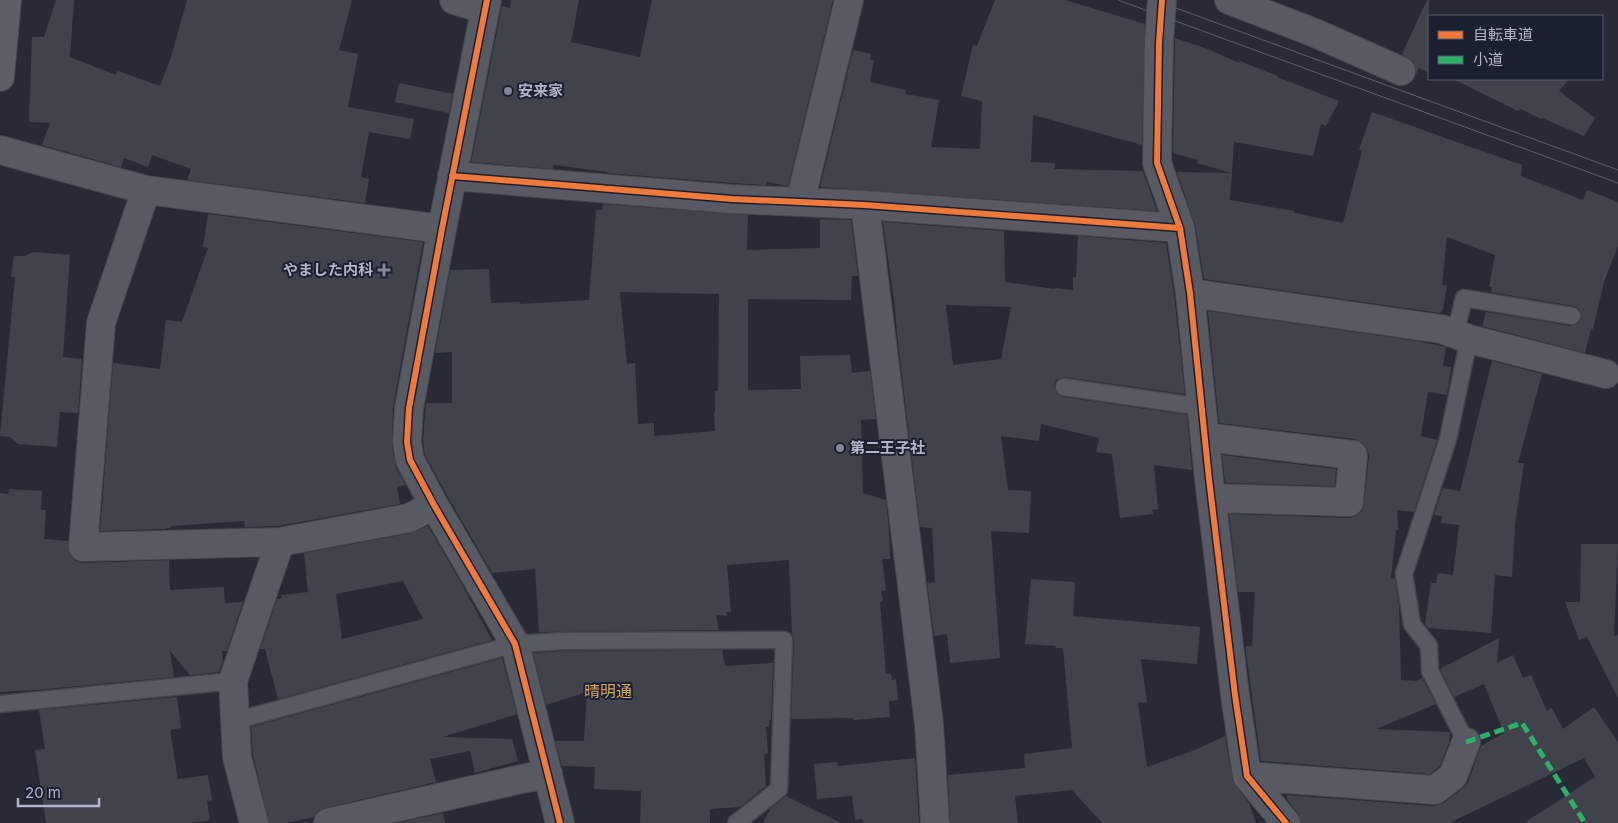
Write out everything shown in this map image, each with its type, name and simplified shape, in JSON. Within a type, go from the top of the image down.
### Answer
[{"type":"street","points":[[0,77],[7,0]]},
{"type":"street","points":[[454,0],[486,4],[409,408],[407,442],[410,460],[434,505],[515,644],[560,823]]},
{"type":"street","points":[[800,202],[849,0]]},
{"type":"street","points":[[1162,0],[1159,43],[1157,163],[1180,228],[1190,293],[1228,649],[1248,776],[1286,823]]},
{"type":"street","points":[[1229,0],[1315,33],[1401,71]]},
{"type":"street","points":[[0,150],[146,190],[442,229]]},
{"type":"street","points":[[452,176],[732,199],[865,205],[1180,228]]},
{"type":"street","points":[[146,190],[101,323],[83,547],[280,542],[408,518],[434,505]]},
{"type":"street","points":[[865,205],[930,724],[935,823]]},
{"type":"street","points":[[1190,293],[1440,329],[1462,337],[1606,374]]},
{"type":"street","points":[[1205,437],[1353,455],[1349,502],[1211,498]]},
{"type":"street","points":[[254,823],[237,757],[233,681],[280,542]]},
{"type":"street","points":[[1248,776],[1436,790],[1453,776],[1466,742]]},
{"type":"street","points":[[328,823],[548,773]]},
{"type":"lane","points":[[1466,742],[1430,671],[1429,646],[1412,624],[1404,574],[1448,440],[1462,337],[1464,298],[1572,316]]},
{"type":"lane","points":[[1064,387],[1202,407]]},
{"type":"lane","points":[[236,721],[515,644],[563,641],[784,640],[779,789],[736,823]]},
{"type":"lane","points":[[0,704],[233,681]]},
{"type":"building","points":[[56,0],[74,0],[70,57],[116,75],[118,71],[160,86],[171,57],[187,0],[352,0],[339,50],[358,54],[348,107],[414,119],[410,139],[369,132],[361,177],[369,179],[365,203],[187,180],[191,169],[152,155],[148,167],[124,158],[121,167],[42,145],[50,123],[29,122],[32,37],[44,37]]},
{"type":"building","points":[[511,0],[579,0],[571,42],[640,57],[652,0],[833,0],[788,186],[767,182],[766,185],[607,173],[554,165],[553,169],[471,162],[502,6],[510,8]]},
{"type":"building","points":[[995,0],[1065,0],[1145,24],[1142,145],[1033,115],[1031,162],[1055,163],[1054,169],[1143,171],[1157,211],[820,187],[853,50],[871,54],[870,60],[874,60],[870,82],[906,90],[905,94],[939,100],[931,147],[980,149],[982,101],[961,96],[973,45],[977,46]]},
{"type":"building","points":[[1427,0],[1429,0],[1428,72],[1419,68],[1416,74],[1414,62],[1402,54]]},
{"type":"building","points":[[1175,38],[1208,49],[1239,63],[1240,61],[1339,101],[1326,126],[1321,124],[1313,156],[1234,142],[1232,173],[1197,163],[1198,160],[1173,153]]},
{"type":"building","points":[[1455,80],[1568,80],[1559,91],[1595,118],[1584,136],[1521,109],[1518,111]]},
{"type":"building","points":[[399,83],[453,94],[449,113],[395,102]]},
{"type":"building","points":[[1372,112],[1522,165],[1521,176],[1583,200],[1587,190],[1618,202],[1618,246],[1604,282],[1593,329],[1591,329],[1585,353],[1482,326],[1486,312],[1571,326],[1579,323],[1582,318],[1579,309],[1574,306],[1491,292],[1492,287],[1489,287],[1495,255],[1447,237],[1442,285],[1447,286],[1443,309],[1440,313],[1204,279],[1195,225],[1177,172],[1232,173],[1230,200],[1294,211],[1294,213],[1343,223],[1362,151],[1359,150]]},
{"type":"building","points":[[603,204],[748,215],[747,250],[820,248],[820,219],[851,220],[858,276],[852,276],[851,300],[748,299],[748,390],[801,389],[800,356],[850,355],[852,373],[870,371],[876,419],[861,420],[863,493],[886,500],[890,559],[882,559],[886,590],[881,591],[883,601],[880,602],[886,674],[891,674],[892,680],[896,679],[898,700],[889,701],[890,717],[853,720],[853,718],[791,719],[794,640],[792,634],[789,560],[727,565],[731,612],[726,612],[727,616],[716,615],[719,630],[539,632],[535,569],[492,573],[448,497],[425,455],[423,441],[426,403],[452,403],[452,352],[435,353],[450,270],[489,269],[491,303],[520,302],[520,304],[589,300],[596,210],[602,210]],"holes":[[[620,292],[719,294],[718,391],[715,391],[715,431],[654,436],[654,423],[638,424],[635,363],[627,364]]]},
{"type":"building","points":[[208,214],[423,242],[393,407],[392,445],[396,467],[406,485],[397,487],[400,504],[278,526],[245,527],[244,521],[171,526],[171,528],[167,529],[100,531],[113,363],[160,369],[166,320],[182,322],[208,248],[203,247]]},
{"type":"building","points":[[883,222],[1004,231],[1005,282],[1055,289],[1073,290],[1073,277],[1076,277],[1078,236],[1166,243],[1185,394],[1065,377],[1056,380],[1054,386],[1057,394],[1063,397],[1187,415],[1192,470],[1154,465],[1158,509],[1152,510],[1153,514],[1120,518],[1112,454],[1096,452],[1099,438],[1041,424],[1039,441],[1001,436],[1008,490],[1031,491],[1029,533],[991,531],[1000,658],[950,663],[947,634],[934,636],[927,583],[935,582],[932,528],[920,527],[895,308]],"holes":[[[946,305],[1011,307],[1001,359],[953,365]]]},
{"type":"building","points":[[33,252],[70,255],[63,357],[82,359],[78,413],[60,412],[57,447],[18,444],[10,437],[0,436],[15,277],[11,277],[14,256],[25,256]]},
{"type":"building","points":[[1208,311],[1417,341],[1446,347],[1443,366],[1451,367],[1447,395],[1428,392],[1421,436],[1437,440],[1414,512],[1397,510],[1398,530],[1396,530],[1391,578],[1395,579],[1399,607],[1401,680],[1416,681],[1422,678],[1436,704],[1376,729],[1450,732],[1449,743],[1440,766],[1430,774],[1261,761],[1246,653],[1246,646],[1252,646],[1255,592],[1238,592],[1229,514],[1349,518],[1356,516],[1362,511],[1364,504],[1369,456],[1367,448],[1363,443],[1355,439],[1219,423]]},
{"type":"building","points":[[1492,361],[1542,374],[1518,463],[1524,463],[1515,525],[1512,577],[1495,575],[1491,633],[1428,628],[1425,624],[1431,583],[1436,583],[1438,573],[1453,575],[1459,525],[1441,523],[1442,516],[1434,515],[1443,488],[1460,491]]},
{"type":"building","points":[[1222,455],[1336,469],[1335,486],[1228,483],[1225,482]]},
{"type":"building","points":[[9,489],[42,491],[41,510],[46,510],[44,539],[68,541],[69,554],[76,561],[83,563],[169,560],[170,590],[224,587],[225,603],[243,602],[227,651],[222,651],[223,661],[219,672],[190,675],[170,651],[174,677],[0,692],[0,493],[8,494]]},
{"type":"building","points":[[428,526],[492,640],[278,699],[265,649],[260,649],[277,599],[282,598],[281,595],[308,592],[304,553],[412,533]],"holes":[[[403,581],[423,619],[342,639],[336,594]]]},
{"type":"building","points":[[1581,544],[1618,544],[1614,636],[1618,635],[1618,698],[1587,637],[1579,640],[1565,602],[1580,602]]},
{"type":"building","points":[[1031,579],[1075,582],[1073,616],[1200,627],[1197,664],[1141,659],[1147,702],[1138,703],[1147,767],[1195,750],[1225,736],[1233,782],[1249,803],[1256,823],[1102,823],[1072,790],[1015,796],[1018,823],[950,823],[948,775],[1025,768],[1024,754],[1072,748],[1063,648],[1025,644]]},
{"type":"building","points":[[1499,638],[1497,663],[1513,655],[1523,678],[1531,675],[1547,711],[1552,708],[1563,729],[1594,707],[1618,742],[1618,823],[1524,823],[1595,777],[1584,758],[1449,823],[1301,823],[1298,813],[1287,799],[1287,795],[1434,806],[1445,802],[1463,788],[1468,782],[1481,746],[1504,733],[1484,684],[1454,697],[1440,669]]},
{"type":"building","points":[[722,650],[725,666],[773,663],[771,720],[769,720],[769,727],[766,727],[768,754],[764,754],[766,786],[740,807],[710,809],[710,823],[640,823],[641,791],[594,789],[595,767],[562,766],[555,741],[584,741],[587,692],[546,705],[533,653],[563,651]]},
{"type":"building","points":[[502,658],[517,714],[443,737],[512,739],[518,761],[475,773],[470,751],[430,759],[436,782],[325,808],[318,811],[314,817],[287,823],[269,823],[253,755],[251,727]]},
{"type":"building","points":[[177,697],[181,728],[170,730],[178,779],[208,775],[212,800],[207,801],[210,820],[190,823],[46,823],[35,750],[45,749],[39,710]]},
{"type":"building","points":[[915,758],[919,823],[864,823],[863,819],[855,820],[852,796],[817,799],[814,764],[837,762],[838,766]]},
{"type":"building","points":[[786,796],[841,823],[763,823],[771,808]]},
{"type":"building","points":[[443,813],[445,823],[398,823]]},
{"type":"tram line","points":[[1118,0],[1618,183]]},
{"type":"tram line","points":[[1154,0],[1618,170]]},
{"type":"marked path","points":[[1466,742],[1522,723],[1585,823]]},
{"type":"cycle path","points":[[487,0],[409,408],[407,442],[410,460],[434,505],[515,644],[560,823]]},
{"type":"cycle path","points":[[1162,0],[1159,43],[1157,163],[1180,228],[1190,293],[1209,479],[1235,695],[1247,776],[1286,823]]},
{"type":"cycle path","points":[[452,176],[732,199],[865,205],[1180,228]]},
{"type":"place","name":"安来家","points":[[508,91]]},
{"type":"place","name":"やました内科","points":[[384,270]]},
{"type":"place","name":"第二王子社","points":[[840,448]]},
{"type":"district","name":"晴明通","points":[[608,691]]}]
